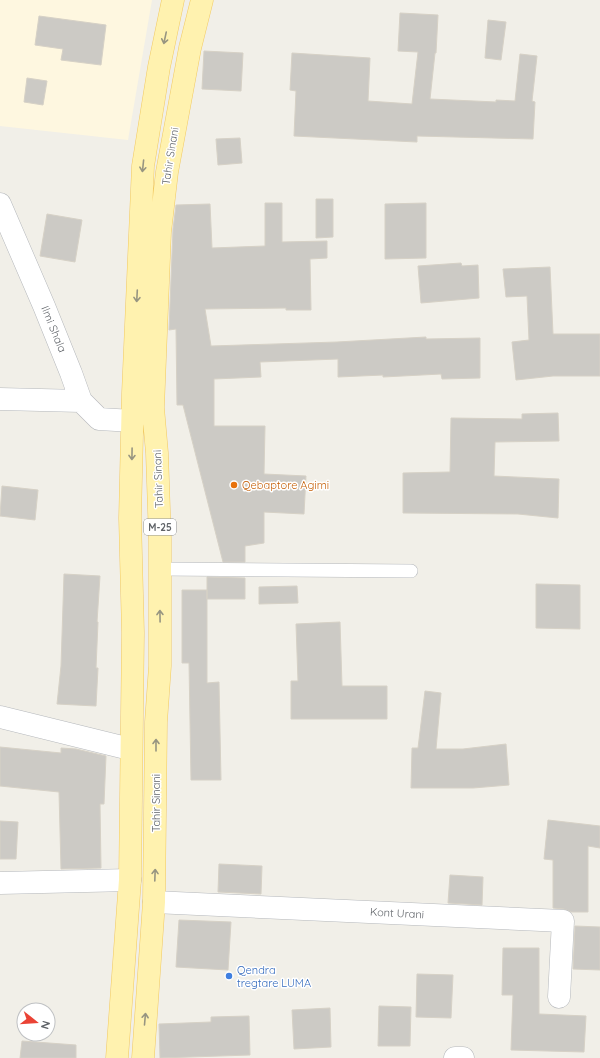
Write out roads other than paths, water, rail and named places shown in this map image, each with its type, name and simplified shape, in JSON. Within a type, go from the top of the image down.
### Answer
[{"type":"main road","name":"M-25","points":[[117,1058],[130,880],[130,749],[133,633],[130,518],[143,166],[159,67],[173,0]]},
{"type":"main road","name":"Tahir Sinani","points":[[143,1058],[154,902],[156,722],[160,666],[159,500],[153,393],[160,232],[166,172],[190,48],[202,0]]},
{"type":"street","name":"Ilmi Shala","points":[[0,204],[66,359],[81,401],[99,420],[133,421]]},
{"type":"street","points":[[0,399],[81,401]]},
{"type":"street","points":[[0,717],[130,749]]},
{"type":"street","points":[[0,883],[130,880]]},
{"type":"street","name":"Kont Urani","points":[[154,902],[563,921],[559,997]]},
{"type":"street","points":[[455,1058],[463,1058]]},
{"type":"lane","points":[[159,569],[411,571]]},
{"type":"place","name":"Qebaptore Agimi","points":[[234,485]]},
{"type":"place","name":"Qendra tregtare LUMA","points":[[229,976]]}]
